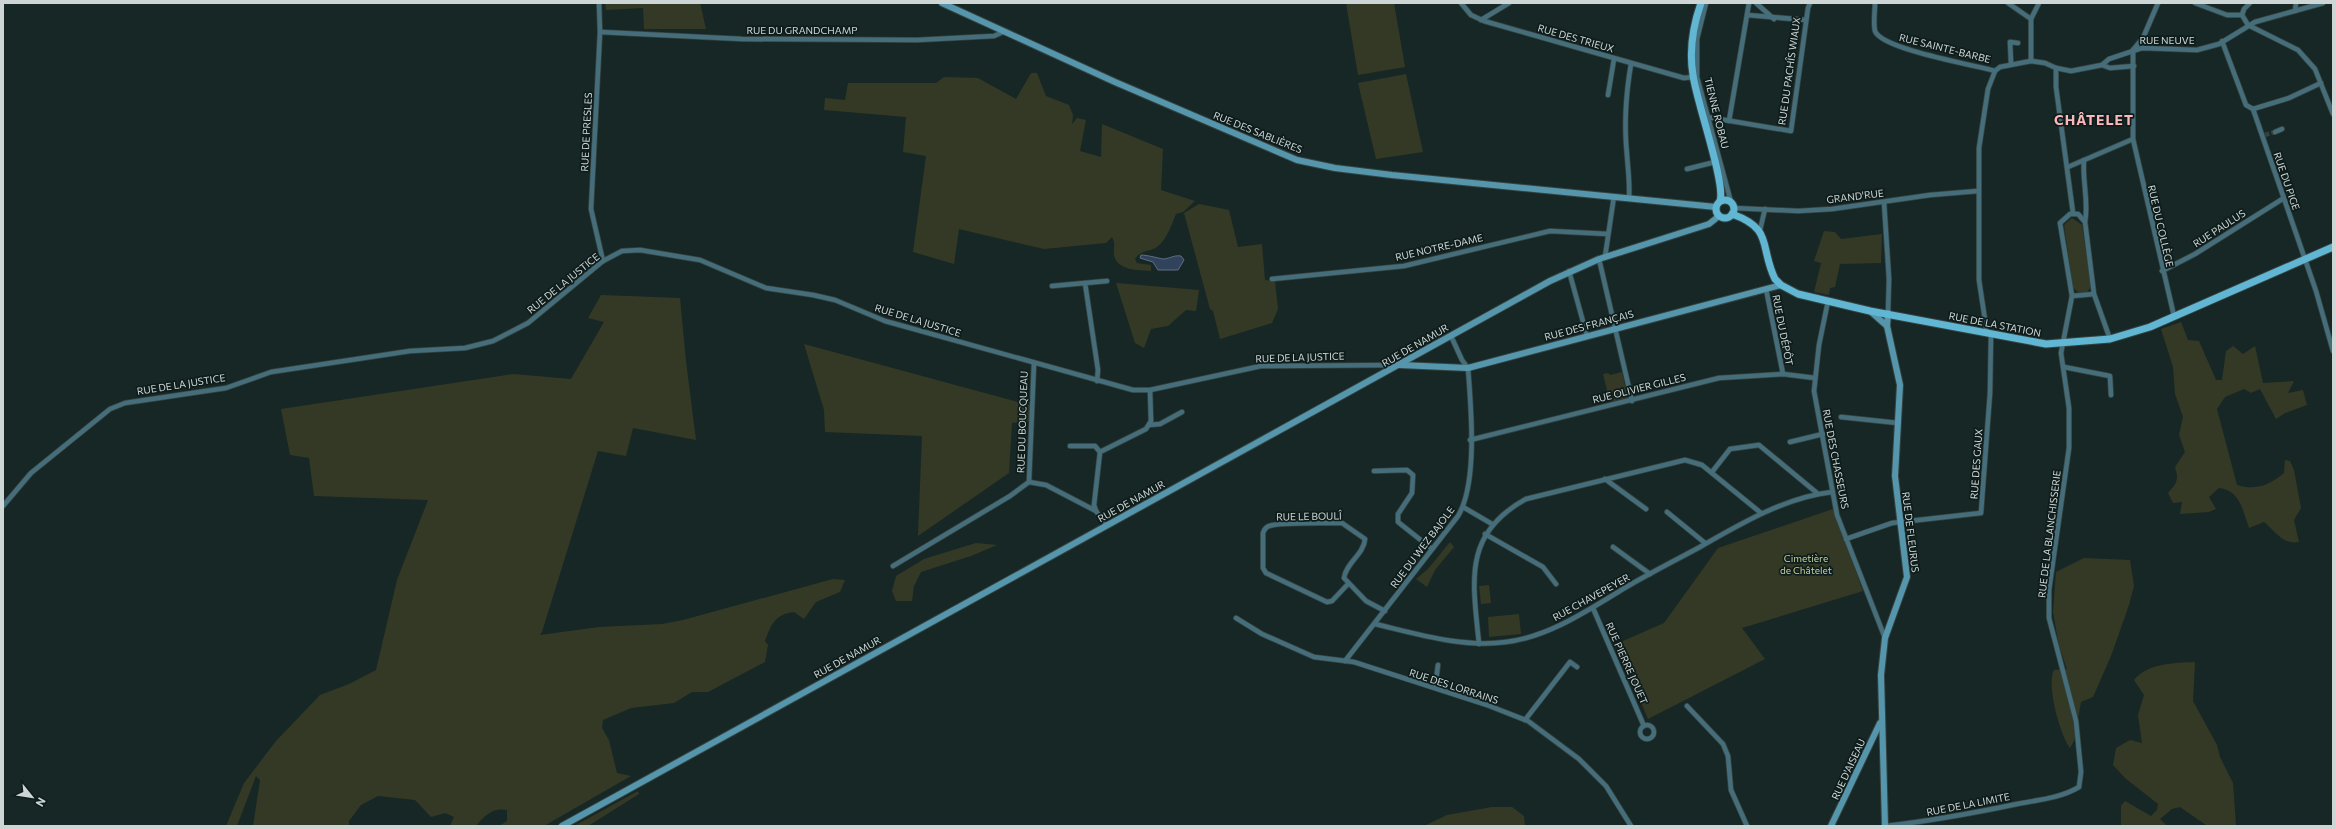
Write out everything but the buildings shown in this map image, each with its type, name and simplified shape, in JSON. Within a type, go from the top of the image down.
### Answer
[{"type":"main road","name":"RUE DES SABLIÈRES","points":[[942,3],[1003,32],[1273,152],[1297,160],[1335,168],[1377,173],[1629,198],[1718,204]]},
{"type":"main road","name":"TIENNE ROBAU","points":[[1701,3],[1692,42],[1693,77],[1715,162],[1721,192],[1718,204],[1719,216]]},
{"type":"main road","points":[[1718,204],[1726,200],[1732,208],[1760,230],[1771,270],[1781,285]]},
{"type":"main road","points":[[1719,216],[1728,217],[1732,208]]},
{"type":"main road","name":"RUE DE NAMUR","points":[[562,826],[1569,271],[1602,258],[1709,224],[1719,216]]},
{"type":"main road","name":"RUE DE LA STATION","points":[[1781,285],[1798,294],[1870,311],[1888,312],[1989,334],[2046,344],[2063,343],[2110,339],[2131,334],[2304,258],[2333,247]]},
{"type":"main road","name":"RUE DES FRANÇAIS","points":[[1400,365],[1468,368],[1781,285]]},
{"type":"main road","points":[[1870,311],[1887,326]]},
{"type":"main road","name":"RUE DE FLEURUS","points":[[1886,826],[1883,799],[1880,675],[1885,638],[1908,577],[1895,476],[1900,385],[1887,326],[1888,312]]},
{"type":"main road","name":"RUE D'AISEAU","points":[[1831,826],[1881,720]]},
{"type":"street","name":"RUE DE PRESLES","points":[[599,3],[600,32],[591,209],[603,261]]},
{"type":"street","name":"RUE DES TRIEUX","points":[[1461,3],[1471,15],[1481,20],[1631,64],[1684,78],[1693,77]]},
{"type":"street","points":[[1481,20],[1509,3]]},
{"type":"street","name":"TIENNE ROBAU","points":[[1706,3],[1699,28],[1696,57],[1698,82],[1732,208]]},
{"type":"street","points":[[1729,121],[1748,3]]},
{"type":"street","points":[[1756,3],[1774,18]]},
{"type":"street","name":"RUE DU PACHÎS WIAUX","points":[[1707,117],[1791,131],[1806,20],[1810,3]]},
{"type":"street","name":"RUE SAINTE-BARBE","points":[[1874,3],[1875,31],[1881,39],[1900,48],[1995,71]]},
{"type":"street","points":[[2008,3],[2031,19]]},
{"type":"street","points":[[2031,62],[2031,19],[2038,3]]},
{"type":"street","points":[[2133,50],[2150,25],[2158,3]]},
{"type":"street","points":[[2195,3],[2227,15],[2242,15]]},
{"type":"street","points":[[2250,3],[2244,8],[2242,15],[2248,24],[2298,50],[2315,69],[2333,114]]},
{"type":"street","points":[[2295,11],[2296,3]]},
{"type":"street","name":"RUE NEUVE","points":[[2102,65],[2109,59],[2142,48],[2197,50],[2222,41],[2248,24],[2323,3]]},
{"type":"street","points":[[1747,15],[1806,20]]},
{"type":"street","name":"RUE DU GRANDCHAMP","points":[[600,32],[742,39],[844,40],[994,36],[1003,32]]},
{"type":"street","name":"RUE DU PIGE","points":[[2222,41],[2246,105],[2253,109],[2263,136],[2304,258],[2333,351]]},
{"type":"street","points":[[2011,63],[2010,42],[2018,43]]},
{"type":"street","name":"RUE DU COLLÈGE","points":[[2133,50],[2133,139],[2162,271],[2174,316]]},
{"type":"street","points":[[1608,95],[1614,59]]},
{"type":"street","points":[[1989,334],[1979,280],[1978,177],[1984,112],[1995,71],[2000,66],[2011,63],[2031,62],[2045,63],[2056,68],[2071,71],[2102,65],[2110,68],[2134,66]]},
{"type":"street","points":[[1629,198],[1630,175],[1627,155],[1626,124],[1631,64]]},
{"type":"street","points":[[2056,68],[2056,87],[2073,213]]},
{"type":"street","points":[[2253,109],[2289,98],[2321,83]]},
{"type":"street","points":[[2275,132],[2282,130]]},
{"type":"street","points":[[2068,167],[2133,139]]},
{"type":"street","points":[[2084,160],[2083,172],[2088,207],[2085,222],[2094,294],[2110,339]]},
{"type":"street","points":[[1687,169],[1715,162]]},
{"type":"street","name":"GRAND'RUE","points":[[1732,208],[1832,209],[1930,195],[1978,191]]},
{"type":"street","points":[[1614,196],[1608,234],[1602,258],[1615,329],[1632,400]]},
{"type":"street","name":"RUE PAULUS","points":[[2162,271],[2195,254],[2284,198]]},
{"type":"street","points":[[1884,202],[1889,280],[1888,312]]},
{"type":"street","points":[[1760,230],[1765,209]]},
{"type":"street","points":[[2085,222],[2080,216],[2073,213],[2066,215],[2060,223],[2072,296],[2094,294]]},
{"type":"street","name":"RUE NOTRE-DAME","points":[[1272,279],[1404,266],[1550,231],[1608,234]]},
{"type":"street","name":"RUE DE LA JUSTICE","points":[[3,506],[31,474],[110,409],[125,402],[226,388],[271,372],[410,351],[465,348],[493,341],[528,322],[603,261],[622,251],[640,250],[700,260],[766,288],[835,300],[885,321],[1133,390],[1150,390],[1261,366],[1361,364],[1400,365]]},
{"type":"street","points":[[1569,271],[1587,336]]},
{"type":"street","points":[[1052,286],[1107,281]]},
{"type":"street","points":[[1085,283],[1098,370],[1097,381]]},
{"type":"street","name":"RUE DU DÉPÔT","points":[[1766,289],[1782,374]]},
{"type":"street","name":"RUE DE LA BLANCHISSERIE","points":[[2072,296],[2061,352],[2070,408],[2069,448],[2049,590],[2049,618],[2076,721],[2081,772]]},
{"type":"street","name":"RUE DES CHASSEURS","points":[[1828,300],[1818,346],[1814,391],[1837,515],[1885,638]]},
{"type":"street","name":"RUE DES GAUX","points":[[1900,522],[1981,513],[1990,393],[1989,334]]},
{"type":"street","name":"RUE DU WEZ BAJOLE","points":[[1345,661],[1385,611],[1463,507],[1470,485],[1468,368],[1462,360],[1451,336]]},
{"type":"street","name":"RUE DU BOUCQUEAU","points":[[1029,482],[1034,363]]},
{"type":"street","points":[[2064,367],[2110,376],[2111,394]]},
{"type":"street","name":"RUE OLIVIER GILLES","points":[[1470,440],[1719,378],[1782,374],[1815,378]]},
{"type":"street","points":[[1100,452],[1146,429],[1151,421],[1150,390]]},
{"type":"street","points":[[1149,425],[1160,424],[1182,412]]},
{"type":"street","points":[[1841,417],[1898,423]]},
{"type":"street","points":[[1790,442],[1823,434]]},
{"type":"street","points":[[1070,446],[1095,446],[1100,452],[1094,505],[1096,511],[1107,526]]},
{"type":"street","points":[[1712,472],[1730,449],[1758,446],[1814,489],[1817,493]]},
{"type":"street","points":[[1479,644],[1473,572],[1477,553],[1485,534],[1492,524],[1508,509],[1526,499],[1678,462],[1695,462],[1712,472],[1761,513]]},
{"type":"street","points":[[1374,471],[1407,470],[1413,475],[1412,493],[1398,514],[1398,522],[1432,549]]},
{"type":"street","points":[[1605,479],[1646,510]]},
{"type":"street","points":[[893,566],[1010,496],[1029,482],[1046,485],[1096,511]]},
{"type":"street","name":"RUE CHAVEPEYER","points":[[1375,624],[1445,639],[1479,644],[1507,642],[1532,636],[1559,626],[1593,608],[1650,574],[1761,513],[1817,493],[1832,492]]},
{"type":"street","points":[[1463,507],[1492,524]]},
{"type":"street","points":[[1667,512],[1705,543]]},
{"type":"street","points":[[1846,539],[1900,522]]},
{"type":"street","name":"RUE LE BOULÎ","points":[[1342,523],[1348,526],[1365,539],[1364,545],[1345,571],[1344,578],[1348,584],[1332,601],[1327,602],[1266,573],[1263,568],[1263,533],[1265,529],[1270,526],[1342,523]]},
{"type":"street","points":[[1485,534],[1543,567],[1556,584]]},
{"type":"street","name":"RUE CHAVEPEYER","points":[[1613,547],[1650,574]]},
{"type":"street","points":[[1348,584],[1366,601],[1385,611]]},
{"type":"street","name":"RUE PIERRE JOUET","points":[[1593,608],[1644,726]]},
{"type":"street","name":"RUE DES LORRAINS","points":[[1236,618],[1262,634],[1314,657],[1337,662],[1345,661],[1435,688],[1525,720],[1579,759],[1606,786],[1631,826]]},
{"type":"street","points":[[1525,720],[1570,662],[1577,667]]},
{"type":"street","points":[[1435,688],[1438,665]]},
{"type":"street","points":[[1687,706],[1723,744],[1728,756],[1731,790],[1747,826]]},
{"type":"street","name":"RUE DE LA LIMITE","points":[[1886,826],[1923,822],[2067,794],[2079,787],[2081,772]]},
{"type":"green space","points":[[605,3],[700,3],[706,29],[644,29],[643,8],[606,10]]},
{"type":"green space","points":[[1346,3],[1394,3],[1405,67],[1358,75]]},
{"type":"green space","points":[[1031,73],[1037,73],[1046,96],[1069,105],[1073,115],[1072,124],[1077,118],[1086,120],[1080,151],[1101,157],[1102,124],[1163,149],[1161,190],[1195,201],[1183,212],[1176,214],[1163,241],[1157,247],[1140,254],[1135,259],[1137,263],[1151,265],[1151,271],[1129,269],[1119,264],[1114,255],[1114,244],[1112,237],[1106,243],[1044,249],[959,229],[954,264],[913,252],[926,156],[903,152],[906,117],[824,110],[825,98],[845,100],[848,83],[936,83],[944,77],[978,78],[1016,99]]},
{"type":"green space","points":[[1406,74],[1423,152],[1376,159],[1358,83]]},
{"type":"green space","points":[[1199,204],[1229,210],[1238,247],[1262,244],[1265,280],[1275,281],[1278,309],[1272,323],[1220,339],[1213,311],[1210,309],[1184,213]]},
{"type":"green space","points":[[2072,218],[2082,225],[2091,287],[2087,292],[2080,293],[2073,288],[2064,225]]},
{"type":"green space","points":[[1824,231],[1835,232],[1841,239],[1882,234],[1881,263],[1840,264],[1835,287],[1830,288],[1829,295],[1814,292],[1821,263],[1814,261]]},
{"type":"green space","points":[[1116,283],[1199,290],[1196,311],[1186,310],[1168,326],[1151,329],[1144,348],[1135,343]]},
{"type":"green space","points":[[601,295],[680,298],[696,440],[633,428],[626,456],[598,451],[540,635],[599,627],[662,624],[683,620],[833,579],[845,580],[840,592],[816,602],[804,619],[794,612],[782,615],[778,618],[769,630],[765,641],[768,645],[765,662],[708,692],[692,692],[674,703],[631,708],[603,720],[602,728],[609,740],[617,773],[631,776],[544,826],[499,826],[507,821],[507,810],[502,809],[489,813],[476,826],[450,826],[454,817],[445,813],[431,817],[415,800],[378,796],[361,805],[349,821],[349,826],[253,826],[260,780],[256,776],[237,826],[226,826],[244,783],[276,741],[320,695],[349,684],[376,670],[397,580],[428,500],[314,496],[309,458],[290,455],[281,409],[513,374],[571,379],[604,322],[588,318]]},
{"type":"green space","points":[[2181,322],[2188,340],[2199,341],[2216,380],[2222,380],[2226,351],[2233,346],[2243,354],[2255,346],[2263,383],[2294,381],[2288,393],[2303,390],[2307,405],[2285,413],[2276,419],[2260,389],[2251,393],[2244,389],[2225,397],[2217,409],[2237,485],[2244,487],[2256,487],[2268,484],[2284,473],[2285,460],[2290,461],[2294,470],[2301,508],[2294,520],[2299,542],[2288,542],[2284,540],[2264,522],[2249,528],[2240,502],[2232,493],[2226,490],[2219,488],[2209,497],[2216,509],[2209,512],[2180,514],[2182,502],[2173,503],[2168,493],[2173,487],[2177,478],[2175,467],[2185,452],[2179,435],[2183,417],[2175,394],[2173,367],[2161,329]]},
{"type":"green space","points":[[804,344],[1029,405],[1029,421],[1012,423],[1009,473],[918,536],[922,436],[825,432],[824,410]]},
{"type":"green space","points":[[1622,372],[1628,398],[1610,402],[1603,374],[1608,373],[1610,375]]},
{"type":"green space","name":"Cimetière de Châtelet","points":[[1833,509],[1863,591],[1742,628],[1765,659],[1648,719],[1616,644],[1664,623],[1718,548]]},
{"type":"green space","points":[[1450,542],[1454,547],[1435,570],[1427,587],[1416,579],[1428,569]]},
{"type":"green space","points":[[976,543],[997,545],[971,556],[921,572],[914,586],[912,601],[896,601],[892,591],[896,576],[924,559]]},
{"type":"green space","points":[[2084,558],[2130,560],[2134,586],[2111,656],[2093,697],[2081,702],[2074,741],[2070,748],[2058,721],[2053,697],[2052,677],[2054,670],[2067,669],[2059,646],[2053,612],[2056,572]]},
{"type":"green space","points":[[1489,585],[1491,603],[1481,604],[1479,586]]},
{"type":"green space","points":[[1519,614],[1521,634],[1489,637],[1488,617]]},
{"type":"green space","points":[[2195,662],[2193,701],[2217,745],[2220,757],[2233,783],[2236,826],[2206,825],[2180,807],[2172,809],[2160,819],[2167,826],[2121,826],[2121,806],[2125,801],[2151,816],[2157,810],[2158,804],[2125,778],[2113,765],[2116,748],[2130,740],[2142,743],[2138,715],[2144,695],[2134,680],[2146,670],[2154,667]]},
{"type":"green space","points":[[638,791],[639,794],[588,826],[574,826]]},
{"type":"green space","points":[[1492,807],[1512,807],[1524,816],[1525,826],[1424,826],[1447,815]]},
{"type":"water","points":[[1141,255],[1164,259],[1174,256],[1181,256],[1184,260],[1178,270],[1158,270],[1153,262],[1140,258]]},
{"type":"tunnel","points":[[2265,135],[2275,132]]},
{"type":"district","name":"CHÂTELET","points":[[2094,119]]}]
